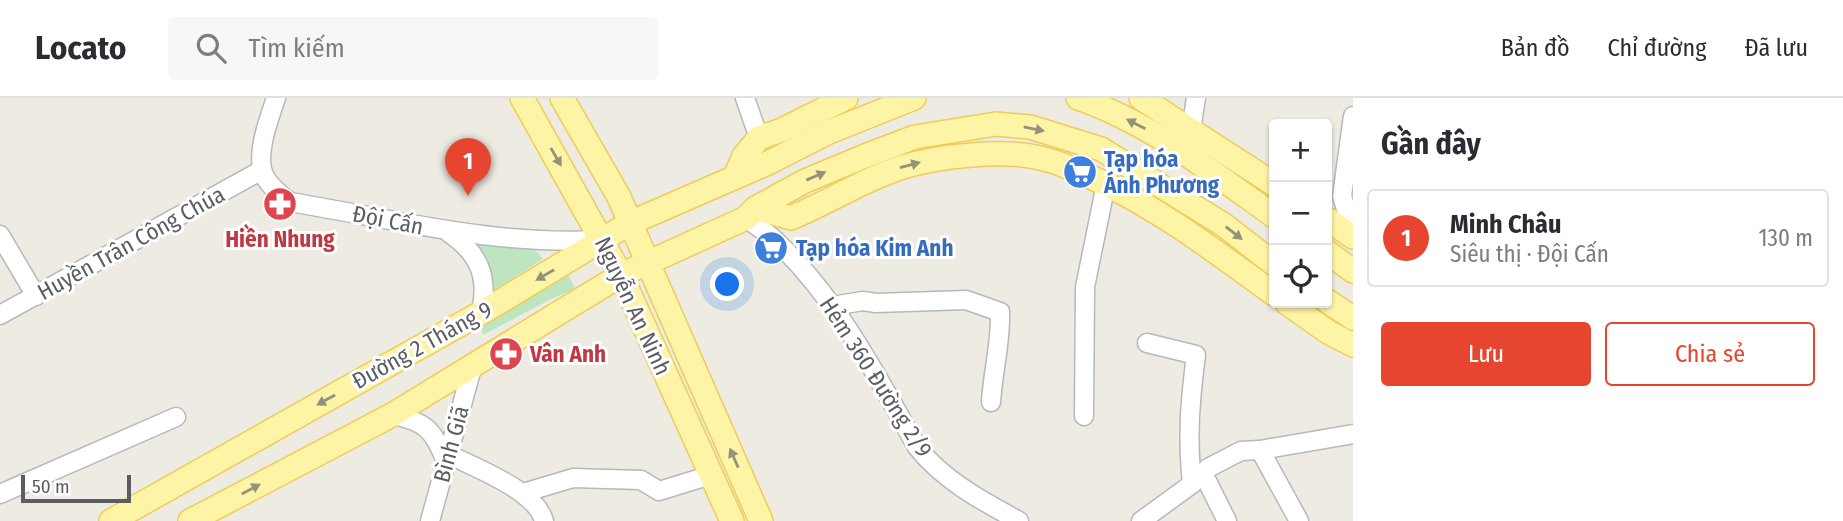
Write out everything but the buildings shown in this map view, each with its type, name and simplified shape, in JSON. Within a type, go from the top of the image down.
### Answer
[{"type":"main road","name":"Nguyễn An Ninh","points":[[522,98],[621,275],[732,521]]},
{"type":"main road","name":"Nguyễn An Ninh","points":[[562,98],[619,197],[761,521]]},
{"type":"main road","points":[[846,98],[782,130],[759,138],[744,156],[735,177],[751,213],[791,218],[861,184],[909,165],[1011,153],[1039,157],[1062,164],[1125,193],[1215,249],[1269,290]]},
{"type":"main road","name":"Đường 2 Tháng 9","points":[[111,521],[481,312],[631,223],[829,132],[915,98]]},
{"type":"main road","points":[[1079,98],[1154,134],[1269,213]]},
{"type":"main road","points":[[1141,98],[1271,182]]},
{"type":"main road","name":"Đường 2 Tháng 9","points":[[190,521],[391,415],[621,275],[751,213],[805,181],[915,137],[996,124],[1030,127],[1101,149],[1224,225],[1269,260]]},
{"type":"main road","points":[[1332,222],[1353,237]]},
{"type":"main road","points":[[1332,256],[1353,271]]},
{"type":"main road","points":[[1332,305],[1353,318]]},
{"type":"main road","points":[[1294,308],[1328,332],[1353,345]]},
{"type":"street","points":[[262,170],[263,149],[276,98]]},
{"type":"street","points":[[745,98],[759,138]]},
{"type":"street","points":[[1191,130],[1196,98]]},
{"type":"street","points":[[1353,116],[1342,197],[1346,209],[1353,214]]},
{"type":"street","name":"Đội Cấn","points":[[262,170],[274,189],[290,202],[446,231],[530,240],[603,240]]},
{"type":"street","name":"Huyền Trân Công Chúa","points":[[0,315],[262,170]]},
{"type":"street","points":[[1084,416],[1085,287],[1107,184]]},
{"type":"street","name":"Hẻm 360 Đường 2/9","points":[[751,213],[854,335],[917,447],[927,459],[939,472],[1019,521]]},
{"type":"street","points":[[446,231],[464,243],[482,272],[485,295],[481,312]]},
{"type":"street","points":[[0,235],[36,296]]},
{"type":"street","points":[[832,306],[863,301],[876,303],[966,300],[1000,312],[1001,333],[991,401]]},
{"type":"street","points":[[1147,343],[1196,355],[1188,446],[1197,479],[1227,521]]},
{"type":"street","name":"Bình Giã","points":[[430,521],[472,368]]},
{"type":"street","points":[[391,415],[414,419],[429,429],[447,458],[523,493],[542,513],[544,521]]},
{"type":"street","points":[[0,494],[176,417]]},
{"type":"street","points":[[1142,521],[1208,468],[1241,451],[1353,434]]},
{"type":"street","points":[[1260,450],[1299,521]]},
{"type":"street","points":[[523,493],[573,478],[641,480],[659,491],[711,475]]},
{"type":"green space","points":[[469,239],[533,248],[543,259],[491,292]]},
{"type":"green space","points":[[566,270],[575,289],[483,335],[481,326],[522,303]]},
{"type":"place","name":"Tạp hóa Ánh Phương","points":[[1080,172]]},
{"type":"place","name":"Minh Châu","points":[[468,196]]},
{"type":"place","name":"Hiền Nhung","points":[[280,204]]},
{"type":"place","name":"Tạp hóa Kim Anh","points":[[771,248]]},
{"type":"place","name":"Vân Anh","points":[[506,354]]}]
